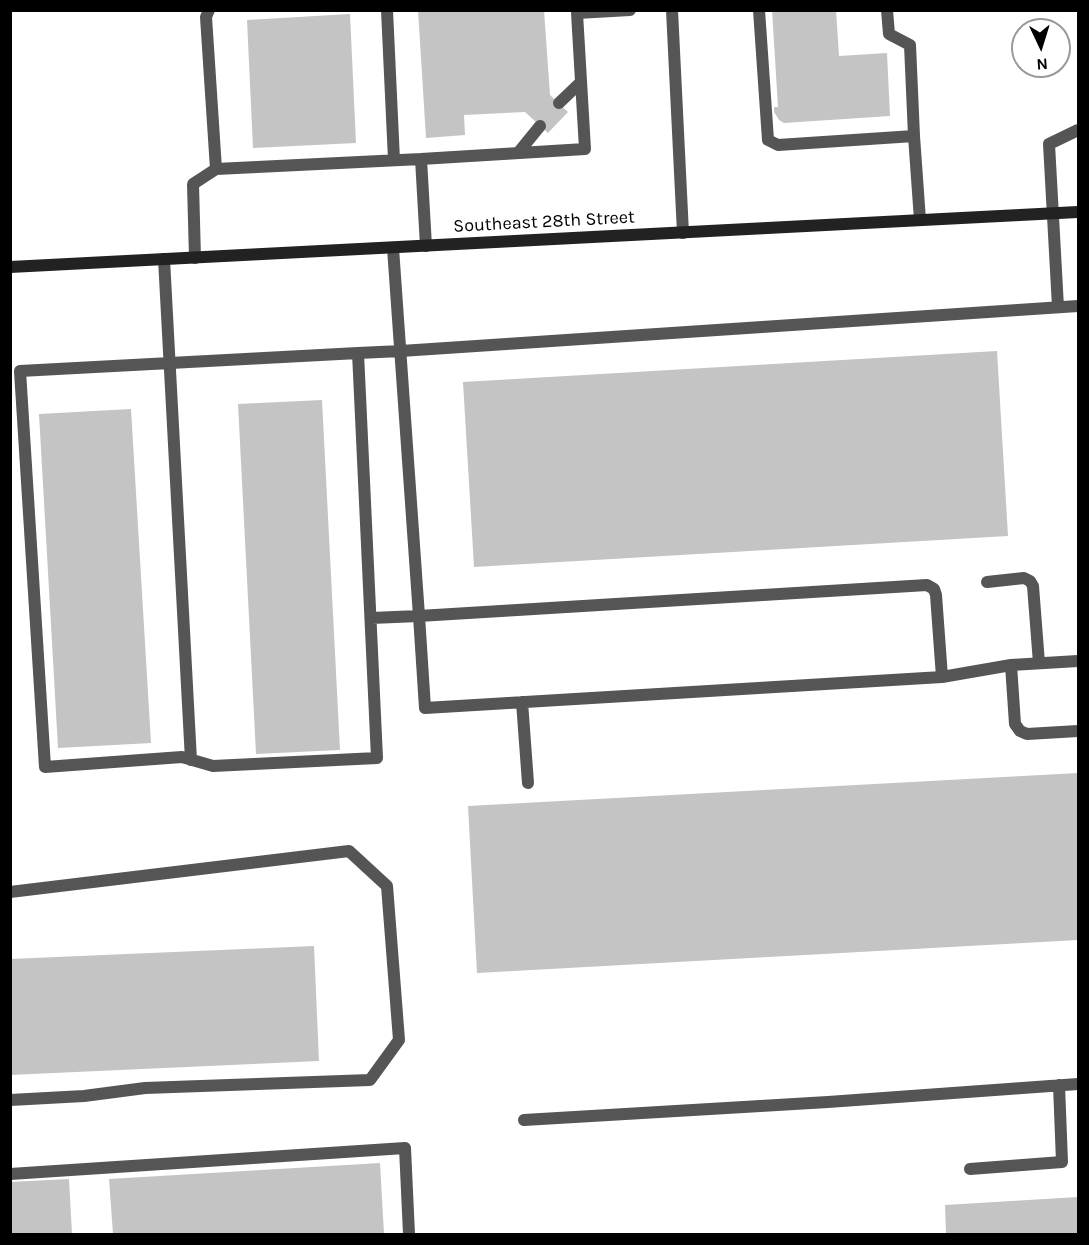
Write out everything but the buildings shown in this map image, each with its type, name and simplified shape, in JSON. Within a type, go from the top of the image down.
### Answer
[{"type":"main road","name":"Southeast 28th Street","points":[[10,267],[1078,212]]},
{"type":"street","points":[[209,10],[206,17],[216,169]]},
{"type":"street","points":[[387,10],[394,160]]},
{"type":"street","points":[[195,258],[193,184],[216,169],[585,149],[577,13],[630,10]]},
{"type":"street","points":[[672,10],[683,233]]},
{"type":"street","points":[[759,10],[768,140],[778,145],[915,135]]},
{"type":"street","points":[[887,10],[889,34],[910,45],[920,220]]},
{"type":"street","points":[[559,104],[581,82]]},
{"type":"street","points":[[518,153],[540,126]]},
{"type":"street","points":[[1058,307],[1048,144],[1078,130]]},
{"type":"street","points":[[421,159],[426,246]]},
{"type":"street","points":[[393,248],[425,708],[942,677],[1011,665],[1078,661]]},
{"type":"street","points":[[164,259],[191,760]]},
{"type":"street","points":[[358,353],[377,758],[213,766],[182,758],[45,767],[20,371],[358,353],[401,351],[1078,306]]},
{"type":"street","points":[[987,582],[1024,578],[1030,581],[1033,586],[1039,663]]},
{"type":"street","points":[[370,618],[927,585],[934,589],[936,595],[942,677]]},
{"type":"street","points":[[1011,665],[1015,724],[1020,731],[1027,734],[1078,730]]},
{"type":"street","points":[[522,702],[528,783]]},
{"type":"street","points":[[10,892],[349,851],[387,886],[399,1040],[370,1080],[145,1088],[84,1096],[10,1100]]},
{"type":"street","points":[[524,1120],[816,1103],[1078,1084]]},
{"type":"street","points":[[970,1169],[1062,1162],[1059,1085]]},
{"type":"street","points":[[10,1174],[405,1148],[409,1234]]}]
